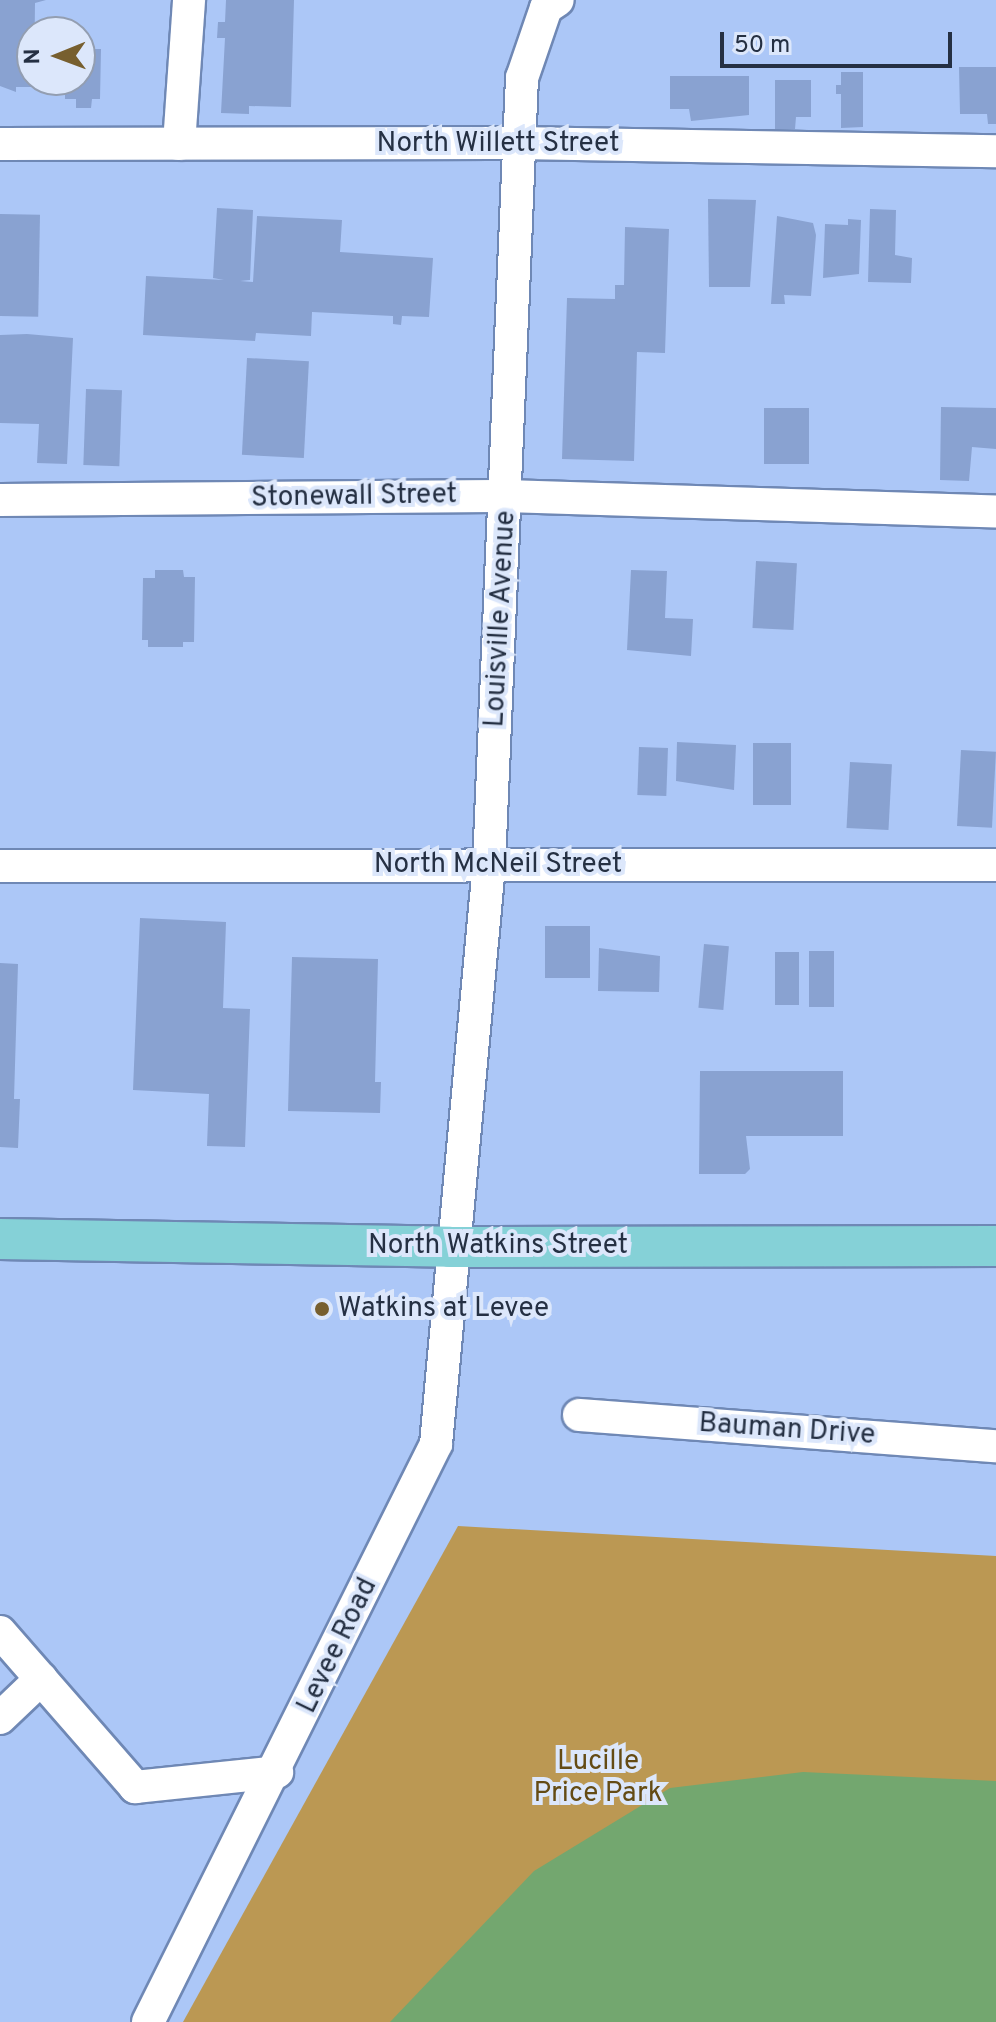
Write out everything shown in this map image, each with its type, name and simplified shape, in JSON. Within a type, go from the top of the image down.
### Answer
[{"type":"main road","name":"North Watkins Street","points":[[0,1239],[450,1247],[996,1246]]},
{"type":"street","points":[[179,144],[189,0]]},
{"type":"street","name":"Louisville Avenue","points":[[450,1247],[489,865],[522,78],[546,8],[558,0]]},
{"type":"street","name":"North Willett Street","points":[[0,144],[517,143],[996,151]]},
{"type":"street","name":"Stonewall Street","points":[[0,500],[506,496],[996,511]]},
{"type":"street","name":"North McNeil Street","points":[[0,866],[996,865]]},
{"type":"street","name":"Levee Road","points":[[148,2022],[277,1772],[436,1444],[450,1247]]},
{"type":"street","name":"Bauman Drive","points":[[579,1415],[996,1446]]},
{"type":"street","points":[[0,1632],[135,1787],[277,1772]]},
{"type":"street","points":[[0,1718],[41,1679]]},
{"type":"green space","name":"Lucille Price Park","points":[[458,1526],[996,1556],[996,2022],[183,2022]]},
{"type":"shaded area","points":[[803,1772],[996,1781],[996,2022],[390,2022],[534,1871],[670,1788]]},
{"type":"building","points":[[0,0],[46,0],[35,3],[35,16],[16,16],[16,92],[0,86]]},
{"type":"building","points":[[226,0],[294,0],[291,107],[249,106],[249,114],[221,113],[225,38],[217,38],[218,22],[225,22]]},
{"type":"building","points":[[96,49],[101,49],[100,99],[92,99],[91,108],[76,108],[76,99],[65,99],[65,96],[96,96]]},
{"type":"building","points":[[959,67],[996,67],[996,124],[988,124],[987,114],[960,114]]},
{"type":"building","points":[[841,72],[863,72],[863,127],[841,128],[841,94],[836,94],[836,85],[841,85]]},
{"type":"building","points":[[670,76],[749,76],[749,115],[691,121],[689,109],[670,109]]},
{"type":"building","points":[[775,80],[811,80],[811,117],[796,117],[795,129],[775,129]]},
{"type":"building","points":[[708,199],[756,200],[750,287],[709,287]]},
{"type":"building","points":[[217,208],[253,210],[250,280],[240,281],[253,282],[257,216],[342,220],[340,252],[433,258],[429,317],[402,316],[401,325],[393,324],[393,316],[312,312],[311,336],[256,333],[255,341],[143,335],[146,276],[224,280],[213,278]]},
{"type":"building","points":[[870,209],[896,210],[895,255],[912,258],[911,283],[868,282]]},
{"type":"building","points":[[0,214],[40,215],[38,317],[0,316]]},
{"type":"building","points":[[777,216],[813,223],[816,235],[811,296],[784,295],[785,304],[771,304]]},
{"type":"building","points":[[848,219],[861,220],[859,274],[823,278],[825,224],[848,225]]},
{"type":"building","points":[[625,227],[669,229],[665,353],[637,352],[634,461],[562,459],[567,298],[615,299],[615,285],[624,285]]},
{"type":"building","points":[[0,335],[73,338],[67,464],[37,463],[39,424],[0,423]]},
{"type":"building","points":[[247,358],[309,361],[304,458],[242,455]]},
{"type":"building","points":[[86,389],[122,390],[119,466],[83,465]]},
{"type":"building","points":[[941,407],[996,408],[996,449],[972,447],[969,481],[940,480]]},
{"type":"building","points":[[764,408],[809,408],[809,464],[764,464]]},
{"type":"building","points":[[756,561],[797,563],[793,630],[752,628]]},
{"type":"building","points":[[155,570],[183,570],[184,577],[195,577],[194,642],[183,642],[183,647],[148,647],[148,640],[142,640],[143,578],[155,578]]},
{"type":"building","points":[[631,570],[667,571],[665,618],[693,619],[691,656],[627,650]]},
{"type":"building","points":[[677,742],[736,745],[734,790],[676,781]]},
{"type":"building","points":[[753,743],[791,743],[791,805],[753,805]]},
{"type":"building","points":[[639,747],[668,748],[666,796],[637,795]]},
{"type":"building","points":[[961,750],[996,752],[992,828],[957,826]]},
{"type":"building","points":[[850,762],[892,764],[888,830],[847,828]]},
{"type":"building","points":[[140,918],[226,922],[223,1008],[250,1009],[245,1147],[207,1146],[209,1094],[133,1090]]},
{"type":"building","points":[[545,926],[590,926],[590,978],[545,978]]},
{"type":"building","points":[[704,944],[729,946],[723,1010],[698,1008]]},
{"type":"building","points":[[599,948],[660,956],[659,992],[598,991]]},
{"type":"building","points":[[809,951],[834,951],[834,1007],[809,1007]]},
{"type":"building","points":[[775,952],[799,952],[799,1005],[775,1005]]},
{"type":"building","points":[[292,957],[378,959],[375,1082],[381,1082],[380,1113],[288,1111]]},
{"type":"building","points":[[0,963],[18,964],[14,1099],[20,1099],[18,1148],[0,1147]]},
{"type":"building","points":[[700,1071],[843,1071],[843,1136],[746,1136],[750,1169],[745,1174],[699,1174]]},
{"type":"place","name":"Watkins at Levee","points":[[322,1309]]}]
